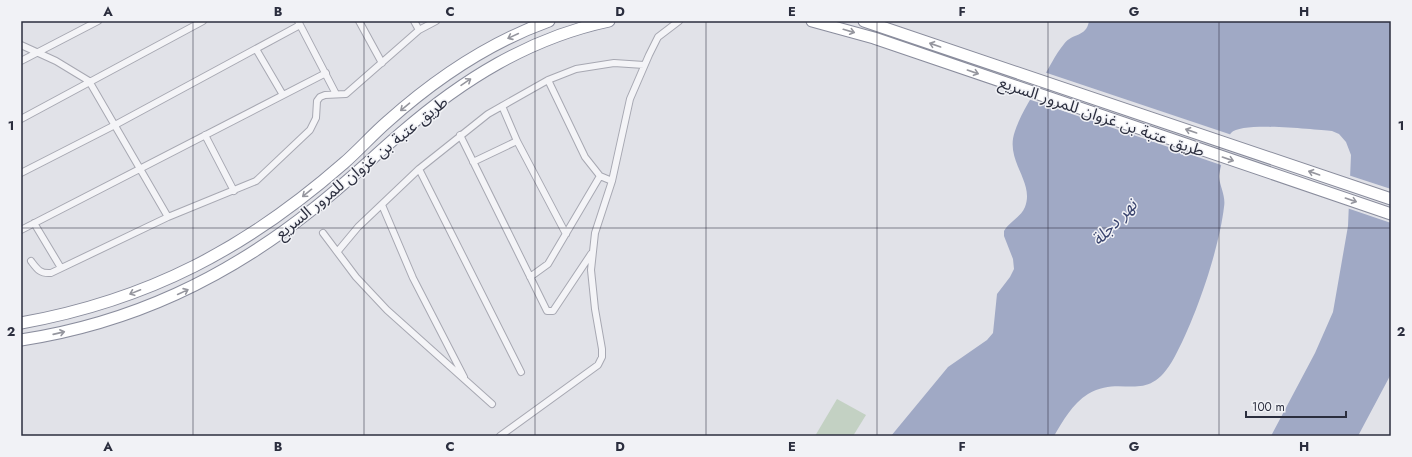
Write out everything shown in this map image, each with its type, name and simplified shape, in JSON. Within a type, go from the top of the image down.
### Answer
[{"type":"highway","name":"طريق عتبة بن غزوان للمرور السريع","points":[[21,323],[84,309],[128,295],[185,271],[220,254],[253,234],[284,211],[344,163],[399,112],[452,71],[489,48],[549,21]]},
{"type":"highway","name":"طريق عتبة بن غزوان للمرور السريع","points":[[21,340],[74,330],[117,317],[159,302],[204,282],[243,259],[292,225],[335,191],[427,111],[479,74],[507,57],[540,42],[578,28],[609,21]]},
{"type":"highway","name":"طريق عتبة بن غزوان للمرور السريع","points":[[812,21],[874,38],[1391,214]]},
{"type":"highway","name":"طريق عتبة بن غزوان للمرور السريع","points":[[864,21],[1391,199]]},
{"type":"street","points":[[21,61],[98,21]]},
{"type":"street","points":[[21,119],[53,103],[89,81],[204,21]]},
{"type":"street","points":[[359,21],[382,63]]},
{"type":"street","points":[[414,21],[419,30]]},
{"type":"street","points":[[31,261],[37,270],[44,273],[51,273],[168,217],[256,181],[310,130],[316,118],[317,101],[320,97],[346,94],[419,30],[436,21]]},
{"type":"street","points":[[500,436],[598,365],[602,357],[592,288],[592,253],[595,233],[612,181],[630,99],[644,65],[658,37],[679,21]]},
{"type":"street","points":[[21,173],[115,125],[256,49],[299,23],[336,94]]},
{"type":"street","points":[[21,45],[56,61],[89,81],[168,217]]},
{"type":"street","points":[[256,49],[283,95]]},
{"type":"street","points":[[338,251],[358,227],[419,169],[488,114],[548,80],[576,69],[614,63],[644,65]]},
{"type":"street","points":[[21,230],[326,73]]},
{"type":"street","points":[[548,80],[576,141],[595,171],[600,176],[612,181]]},
{"type":"street","points":[[502,106],[517,141],[566,234]]},
{"type":"street","points":[[205,135],[234,191]]},
{"type":"street","points":[[460,135],[547,311],[553,311],[592,253]]},
{"type":"street","points":[[473,162],[517,141]]},
{"type":"street","points":[[419,169],[521,372]]},
{"type":"street","points":[[530,277],[548,264],[600,176]]},
{"type":"street","points":[[382,205],[413,278],[467,382]]},
{"type":"street","points":[[34,224],[61,268]]},
{"type":"street","points":[[323,233],[338,251],[356,277],[387,310],[492,404]]},
{"type":"green space","points":[[837,399],[866,415],[853,436],[815,436]]},
{"type":"water","name":"نهر دجلة","points":[[1089,21],[1391,21],[1391,374],[1358,436],[1271,436],[1315,353],[1333,312],[1348,226],[1351,155],[1346,142],[1339,134],[1332,131],[1295,128],[1249,127],[1238,129],[1231,133],[1219,174],[1224,195],[1224,203],[1212,264],[1190,324],[1174,358],[1164,373],[1154,381],[1144,385],[1112,386],[1101,388],[1088,394],[1077,403],[1064,419],[1054,436],[891,436],[948,367],[987,340],[993,333],[997,294],[1014,269],[1013,259],[1004,236],[1004,231],[1023,211],[1027,198],[1026,188],[1013,152],[1013,142],[1017,124],[1064,44],[1071,38],[1082,33]]},
{"type":"pier","points":[[1044,72],[1232,135],[1224,166],[1028,99]]},
{"type":"pier","points":[[1348,175],[1391,189],[1391,223],[1347,208]]}]
